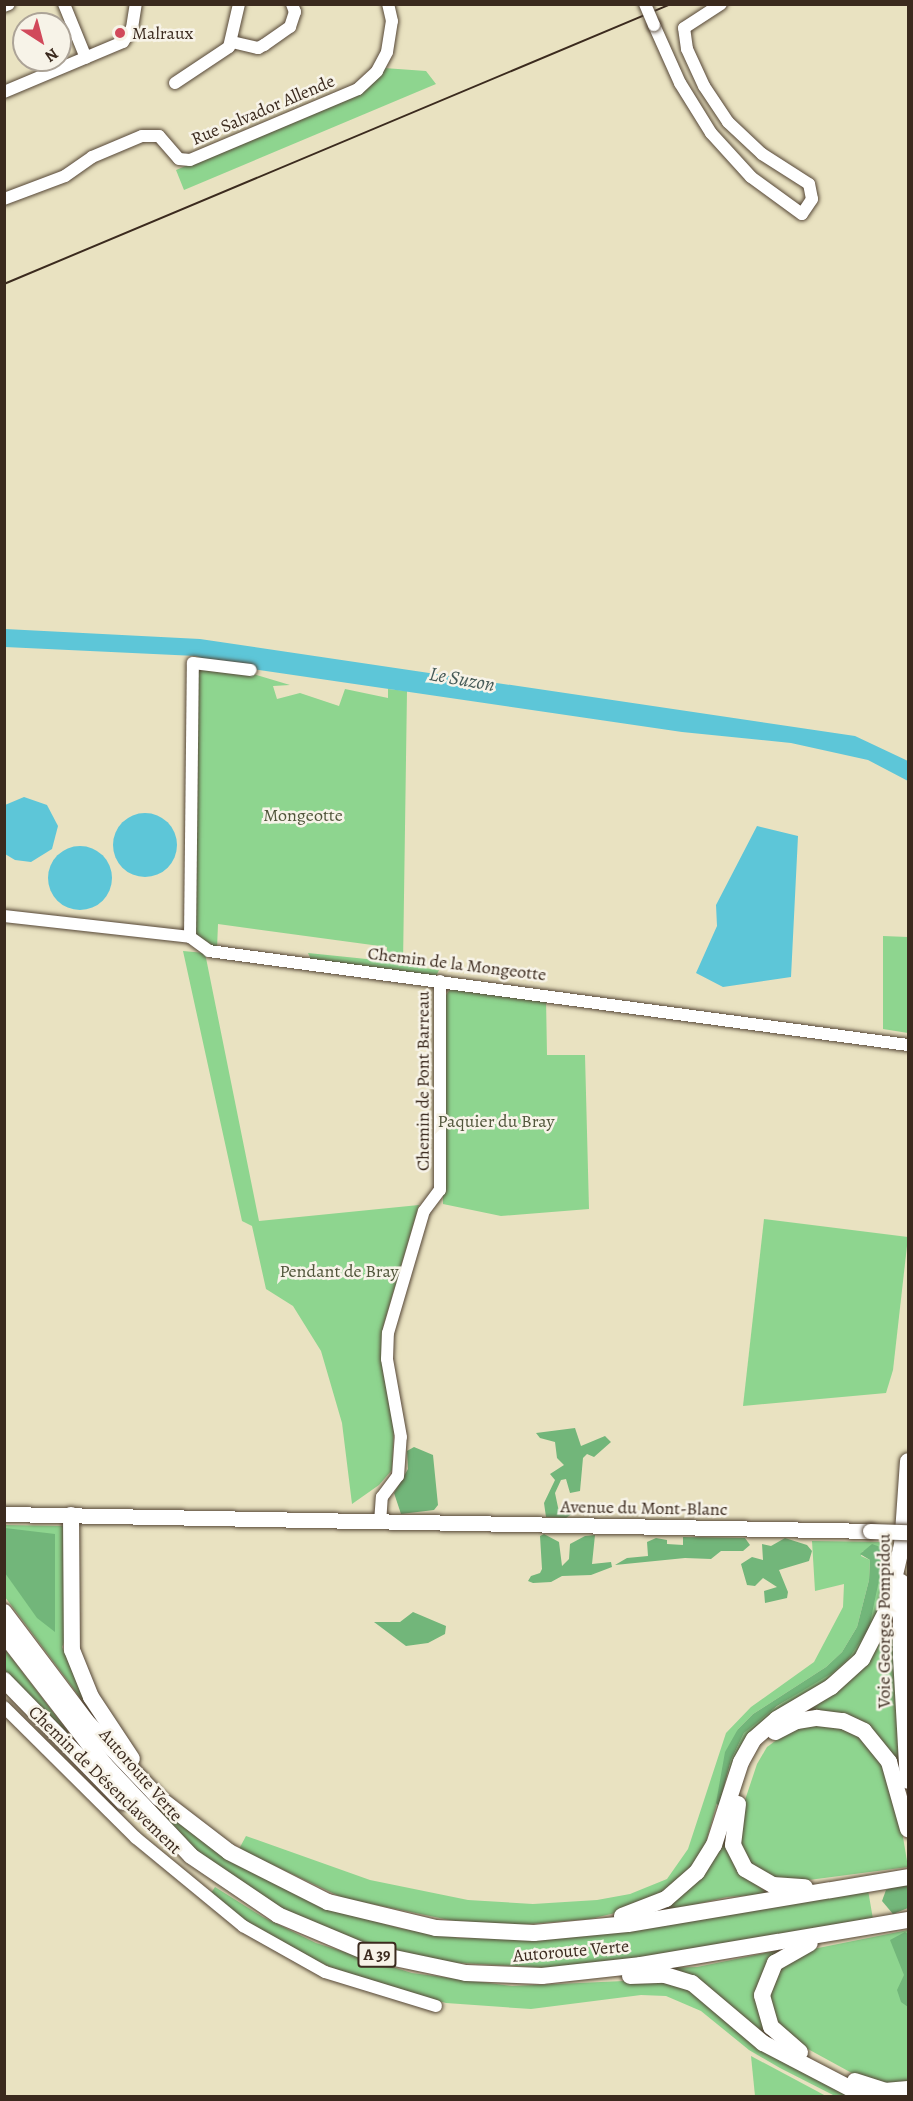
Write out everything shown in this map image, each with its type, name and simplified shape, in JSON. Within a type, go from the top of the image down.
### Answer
[{"type":"highway","name":"Voie Georges Pompidou","points":[[909,1461],[901,1658],[909,1781]]},
{"type":"highway","points":[[71,1515],[70,1636],[84,1684],[141,1770],[229,1852]]},
{"type":"highway","points":[[573,1930],[647,1909],[675,1893],[697,1872],[714,1845],[741,1762],[754,1739],[777,1719],[840,1681],[868,1651],[887,1610],[906,1536]]},
{"type":"highway","name":"Autoroute Verte","points":[[4,1612],[118,1759],[159,1798],[229,1852],[301,1891],[399,1921],[494,1933],[573,1930],[903,1878]]},
{"type":"highway","name":"Autoroute Verte","points":[[4,1634],[112,1774],[158,1825],[206,1869],[278,1915],[366,1952],[466,1973],[567,1975],[906,1920]]},
{"type":"highway","points":[[4,1680],[137,1816],[206,1869]]},
{"type":"highway","points":[[845,1888],[773,1885],[751,1874],[738,1858],[733,1832],[736,1809],[749,1766],[766,1740],[781,1728],[808,1718],[835,1719],[858,1728],[875,1742],[890,1762],[909,1829]]},
{"type":"highway","points":[[840,1931],[794,1949],[775,1964],[763,1989],[765,2015],[775,2032],[791,2047],[862,2085],[885,2091],[909,2089]]},
{"type":"highway","points":[[567,1975],[578,1979],[665,1975],[692,1983],[763,2043],[866,2097]]},
{"type":"main road","name":"Avenue du Mont-Blanc","points":[[4,1514],[870,1532],[906,1536]]},
{"type":"street","points":[[4,6],[9,4]]},
{"type":"street","points":[[64,4],[86,58]]},
{"type":"street","points":[[4,92],[123,42],[132,28],[136,4]]},
{"type":"street","points":[[174,83],[232,42],[239,4]]},
{"type":"street","points":[[232,42],[258,48],[264,45],[290,27],[295,12],[292,4]]},
{"type":"street","name":"Rue Salvador Allende","points":[[4,199],[65,176],[92,157],[142,136],[159,136],[179,159],[190,160],[358,88],[377,71],[387,52],[392,21],[388,4]]},
{"type":"street","points":[[645,4],[684,90],[711,133],[751,177],[802,214],[812,199],[809,184],[762,154],[728,122],[704,86],[687,49],[684,28],[721,4]]},
{"type":"street","points":[[190,937],[193,663],[251,670]]},
{"type":"street","name":"Chemin de la Mongeotte","points":[[4,916],[190,937],[209,951],[909,1045]]},
{"type":"street","name":"Chemin de Pont Barreau","points":[[380,1523],[382,1497],[398,1476],[401,1437],[387,1359],[388,1334],[424,1211],[440,1190],[441,981]]},
{"type":"street","name":"Chemin de Désenclavement","points":[[4,1707],[136,1838],[243,1926],[325,1972],[436,2006]]},
{"type":"green space","points":[[384,68],[426,71],[436,84],[184,190],[176,170],[356,94]]},
{"type":"green space","name":"Mongeotte","points":[[198,668],[253,674],[290,685],[273,686],[277,699],[300,693],[339,706],[345,689],[388,698],[388,689],[407,691],[403,965],[439,970],[436,976],[311,960],[308,953],[386,961],[387,947],[218,924],[217,949],[196,935]]},
{"type":"green space","points":[[883,936],[908,937],[908,1033],[883,1029]]},
{"type":"green space","name":"Pendant de Bray","points":[[183,951],[205,953],[259,1221],[419,1205],[383,1327],[383,1372],[394,1426],[392,1470],[379,1485],[352,1504],[342,1423],[321,1351],[293,1306],[266,1289],[252,1226],[242,1221]]},
{"type":"green space","name":"Paquier du Bray","points":[[451,988],[546,997],[547,1055],[585,1055],[589,1209],[501,1216],[443,1204],[444,998]]},
{"type":"green space","points":[[764,1219],[908,1237],[893,1370],[886,1393],[743,1406]]},
{"type":"green space","points":[[575,1428],[581,1446],[605,1436],[611,1442],[594,1457],[587,1454],[583,1458],[580,1491],[570,1493],[566,1479],[561,1480],[555,1493],[559,1512],[570,1503],[577,1509],[566,1518],[546,1517],[544,1503],[555,1480],[550,1474],[564,1465],[557,1458],[555,1442],[540,1438],[536,1433]]},
{"type":"green space","points":[[414,1447],[433,1455],[438,1505],[434,1510],[401,1514],[394,1493],[408,1469],[407,1451]]},
{"type":"green space","points":[[5,1525],[63,1526],[65,1640],[62,1647],[94,1716],[5,1597]]},
{"type":"green space","points":[[5,1528],[55,1534],[55,1632],[37,1618],[5,1573]]},
{"type":"green space","points":[[544,1534],[559,1542],[562,1566],[569,1559],[570,1544],[585,1536],[595,1535],[592,1564],[611,1562],[612,1567],[591,1575],[562,1576],[551,1582],[528,1581],[531,1576],[540,1573],[542,1569],[540,1536]]},
{"type":"green space","points":[[683,1537],[745,1538],[750,1545],[743,1551],[721,1551],[711,1559],[685,1558],[615,1565],[627,1558],[648,1556],[647,1542],[656,1538],[667,1540],[667,1544],[683,1545]]},
{"type":"green space","points":[[785,1538],[807,1545],[812,1551],[809,1561],[779,1570],[788,1592],[787,1598],[765,1603],[764,1591],[777,1587],[763,1578],[755,1586],[747,1585],[741,1564],[752,1557],[763,1560],[762,1544],[771,1546]]},
{"type":"green space","points":[[812,1541],[887,1542],[881,1612],[849,1667],[782,1710],[722,1804],[731,1760],[744,1733],[757,1720],[849,1658],[884,1556],[863,1551],[861,1556],[870,1560],[869,1580],[857,1627],[842,1652],[826,1667],[753,1714],[738,1729],[702,1856],[669,1891],[628,1910],[590,1919],[517,1925],[454,1921],[343,1898],[239,1849],[246,1836],[370,1880],[468,1900],[533,1904],[597,1900],[630,1894],[667,1879],[688,1849],[726,1733],[751,1707],[814,1662],[843,1607],[844,1584],[815,1591]]},
{"type":"green space","points":[[872,1544],[883,1548],[884,1556],[869,1628],[849,1658],[832,1673],[777,1706],[744,1733],[731,1760],[719,1806],[716,1803],[725,1752],[738,1729],[753,1714],[826,1667],[842,1652],[857,1627],[869,1580],[870,1560],[860,1554]]},
{"type":"green space","points":[[413,1612],[446,1626],[445,1634],[428,1643],[406,1646],[374,1622],[400,1622]]},
{"type":"green space","points":[[883,1639],[893,1640],[900,1774],[881,1740],[797,1717],[874,1652]]},
{"type":"green space","points":[[4,1648],[56,1716],[100,1774],[5,1674]]},
{"type":"green space","points":[[828,1723],[857,1733],[885,1765],[899,1813],[908,1867],[786,1883],[747,1864],[738,1831],[741,1812],[757,1764],[767,1747],[793,1728]]},
{"type":"green space","points":[[144,1792],[334,1910],[403,1929],[459,1938],[548,1939],[868,1890],[873,1919],[632,1961],[551,1968],[443,1962],[385,1950],[323,1929],[267,1901],[188,1845],[138,1796]]},
{"type":"green space","points":[[725,1828],[747,1878],[769,1894],[727,1897],[663,1912],[655,1910]]},
{"type":"green space","points":[[897,1885],[907,1886],[908,1908],[893,1914],[882,1901],[886,1890]]},
{"type":"green space","points":[[215,1887],[263,1917],[316,1943],[412,1973],[512,1986],[646,1980],[681,1985],[854,2096],[835,2096],[780,2068],[749,2050],[701,2011],[666,1996],[641,1995],[531,2009],[446,2003],[365,1982],[270,1941],[209,1896]]},
{"type":"green space","points":[[908,1930],[908,2083],[870,2083],[786,2037],[768,2003],[782,1964],[803,1951]]},
{"type":"green space","points":[[905,1932],[908,1934],[908,2007],[901,2002],[897,1990],[904,1975],[890,1940]]},
{"type":"green space","points":[[784,1949],[760,1979],[779,2044],[664,1968],[697,1967]]},
{"type":"green space","points":[[751,2056],[826,2096],[755,2096]]},
{"type":"water","name":"Le Suzon","points":[[5,629],[200,639],[855,736],[908,761],[908,781],[868,760],[791,743],[682,732],[218,664],[196,656],[5,647]]},
{"type":"water","points":[[24,797],[47,805],[58,826],[52,849],[31,862],[15,860],[5,854],[5,805]]},
{"type":"water","points":[[139,813],[151,813],[168,822],[175,833],[177,845],[175,857],[168,868],[151,877],[139,877],[127,872],[118,863],[113,851],[113,839],[118,827],[127,818]]},
{"type":"water","points":[[757,826],[798,836],[791,977],[723,987],[696,973],[717,926],[716,905]]},
{"type":"water","points":[[74,846],[86,846],[103,855],[110,866],[112,878],[110,890],[103,901],[86,910],[74,910],[62,905],[53,896],[48,884],[48,872],[53,860],[62,851]]},
{"type":"railway","points":[[4,284],[671,4]]},
{"type":"place","name":"Malraux","points":[[120,33]]}]
